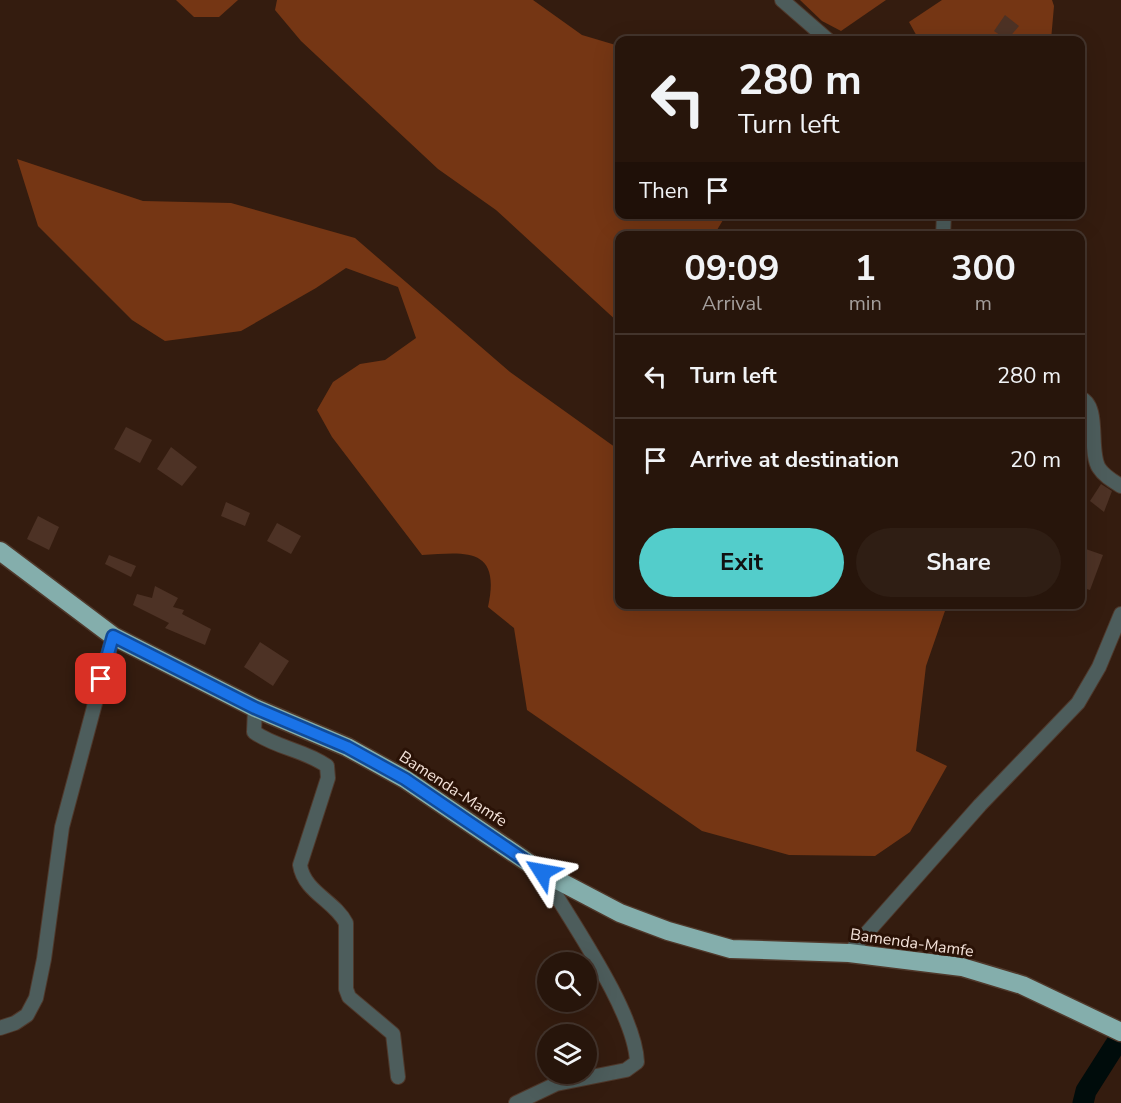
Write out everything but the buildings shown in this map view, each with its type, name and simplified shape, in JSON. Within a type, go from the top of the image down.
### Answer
[{"type":"highway","name":"Bamenda-Mamfe","points":[[0,551],[113,636],[255,708],[347,747],[405,779],[542,872],[620,914],[668,932],[731,949],[849,952],[962,967],[1022,985],[1121,1032]]},
{"type":"street","points":[[782,0],[823,36]]},
{"type":"street","points":[[1085,401],[1089,404],[1092,417],[1098,467],[1107,478],[1121,486]]},
{"type":"street","points":[[849,952],[980,805],[1078,703],[1099,667],[1121,614]]},
{"type":"street","points":[[0,1028],[15,1023],[27,1015],[36,998],[62,827],[113,636]]},
{"type":"street","points":[[255,708],[254,732],[262,738],[318,759],[327,766],[328,778],[300,865],[302,878],[342,914],[346,923],[346,990],[357,1006],[387,1027],[393,1034],[398,1077]]},
{"type":"street","points":[[516,1103],[556,1084],[626,1070],[637,1062],[636,1045],[600,968],[542,872]]},
{"type":"shaded area","points":[[176,0],[238,0],[219,17],[194,17]]},
{"type":"shaded area","points":[[277,0],[533,0],[582,35],[615,45],[615,219],[724,219],[716,231],[615,231],[615,319],[496,210],[438,169],[301,41],[275,10]]},
{"type":"shaded area","points":[[800,0],[886,0],[841,31],[822,21]]},
{"type":"shaded area","points":[[942,0],[1052,0],[1054,6],[1051,36],[970,36],[966,34],[917,36],[909,22]]},
{"type":"shaded area","points":[[17,159],[143,201],[231,203],[355,238],[510,372],[615,447],[615,609],[946,609],[926,666],[916,751],[947,766],[910,832],[875,856],[789,855],[702,831],[527,710],[514,628],[488,607],[491,587],[490,573],[485,563],[477,557],[466,554],[422,555],[332,437],[317,410],[333,382],[360,364],[385,360],[416,338],[398,287],[346,268],[241,331],[165,341],[132,320],[38,226]]},
{"type":"waterway","points":[[1083,1103],[1086,1091],[1121,1036]]},
{"type":"route","points":[[101,679],[113,636],[255,708],[347,747],[405,779],[542,872]]}]
